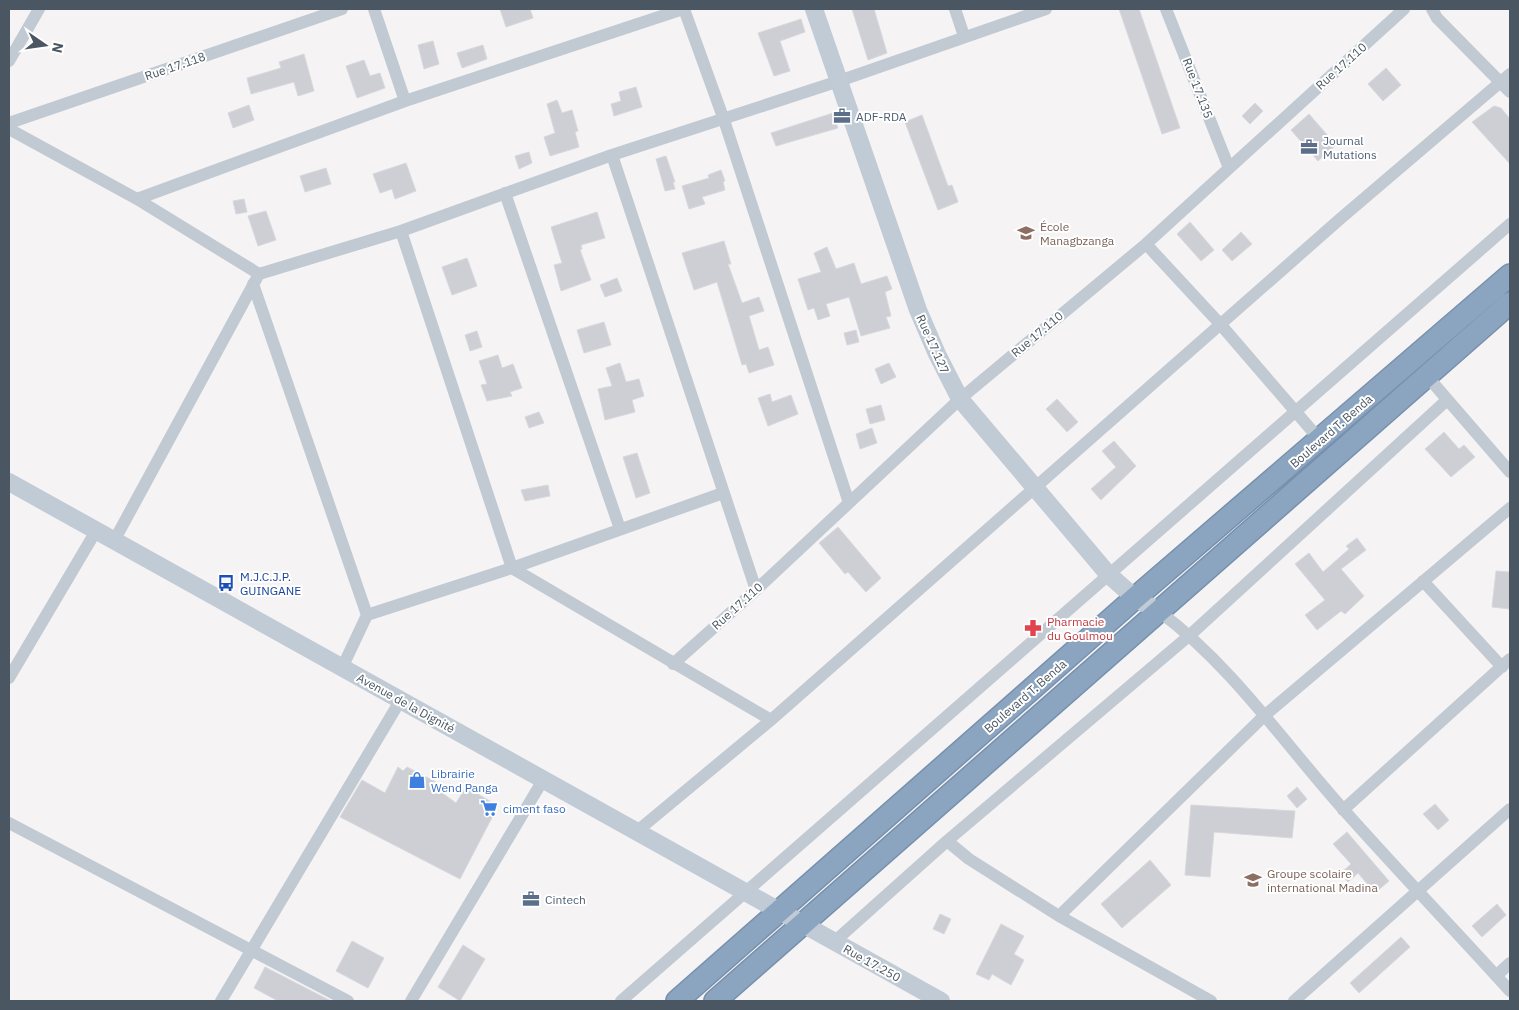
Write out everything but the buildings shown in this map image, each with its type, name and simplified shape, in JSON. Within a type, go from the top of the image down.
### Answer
[{"type":"highway","name":"Boulevard T. Benda","points":[[677,1001],[778,910],[1135,598],[1510,275]]},
{"type":"highway","name":"Boulevard T. Benda","points":[[715,1001],[1160,612],[1324,464],[1510,303]]},
{"type":"street","points":[[9,61],[39,9]]},
{"type":"street","name":"Rue 17.118","points":[[9,123],[342,9]]},
{"type":"street","points":[[374,9],[405,101]]},
{"type":"street","points":[[137,199],[405,101],[684,9],[724,120],[849,503]]},
{"type":"street","name":"Rue 17.127","points":[[814,9],[918,310],[940,362],[960,399],[1108,574],[1135,598],[1160,612]]},
{"type":"street","points":[[955,9],[964,36]]},
{"type":"street","points":[[114,541],[256,279],[401,231],[612,155],[724,120],[1046,9]]},
{"type":"street","name":"Rue 17.135","points":[[1166,9],[1229,168]]},
{"type":"street","name":"Rue 17.110","points":[[673,664],[756,590],[960,399],[1146,244],[1404,9]]},
{"type":"street","points":[[636,832],[771,720],[1033,487],[1340,219],[1507,83],[1437,18],[1432,9]]},
{"type":"street","points":[[9,129],[137,199],[256,279],[368,615],[342,668]]},
{"type":"street","points":[[612,155],[756,590]]},
{"type":"street","points":[[505,193],[620,529]]},
{"type":"street","points":[[621,1001],[1510,224]]},
{"type":"street","points":[[401,231],[512,568],[771,720]]},
{"type":"street","points":[[1146,244],[1220,325],[1294,413],[1320,440]]},
{"type":"street","points":[[1427,376],[1510,472]]},
{"type":"street","points":[[834,942],[948,841],[1190,634],[1447,400]]},
{"type":"street","name":"Avenue de la Dignité","points":[[9,482],[803,924]]},
{"type":"street","points":[[368,615],[512,568],[723,493]]},
{"type":"street","points":[[1059,916],[1264,716],[1510,508]]},
{"type":"street","points":[[9,678],[96,531]]},
{"type":"street","points":[[1343,810],[1506,663],[1423,581]]},
{"type":"street","points":[[1160,612],[1190,634],[1264,716],[1343,810],[1510,991]]},
{"type":"street","points":[[221,1001],[400,700]]},
{"type":"street","points":[[412,1001],[543,780]]},
{"type":"street","points":[[1294,1001],[1510,809]]},
{"type":"street","points":[[9,823],[348,1001]]},
{"type":"street","points":[[948,841],[968,859],[1059,916],[1211,1001]]},
{"type":"street","name":"Rue 17.250","points":[[803,924],[941,1001]]},
{"type":"street","points":[[1496,976],[1510,963]]},
{"type":"place","name":"ADF-RDA","points":[[842,116]]},
{"type":"place","name":"Journal Mutations","points":[[1309,147]]},
{"type":"place","name":"École Managbzanga","points":[[1026,233]]},
{"type":"place","name":"M.J.C.J.P. GUINGANE","points":[[226,583]]},
{"type":"place","name":"Pharmacie du Goulmou","points":[[1033,628]]},
{"type":"place","name":"Librairie Wend Panga","points":[[417,780]]},
{"type":"place","name":"ciment faso","points":[[489,808]]},
{"type":"place","name":"Groupe scolaire international Madina","points":[[1253,880]]},
{"type":"place","name":"Cintech","points":[[531,899]]}]
